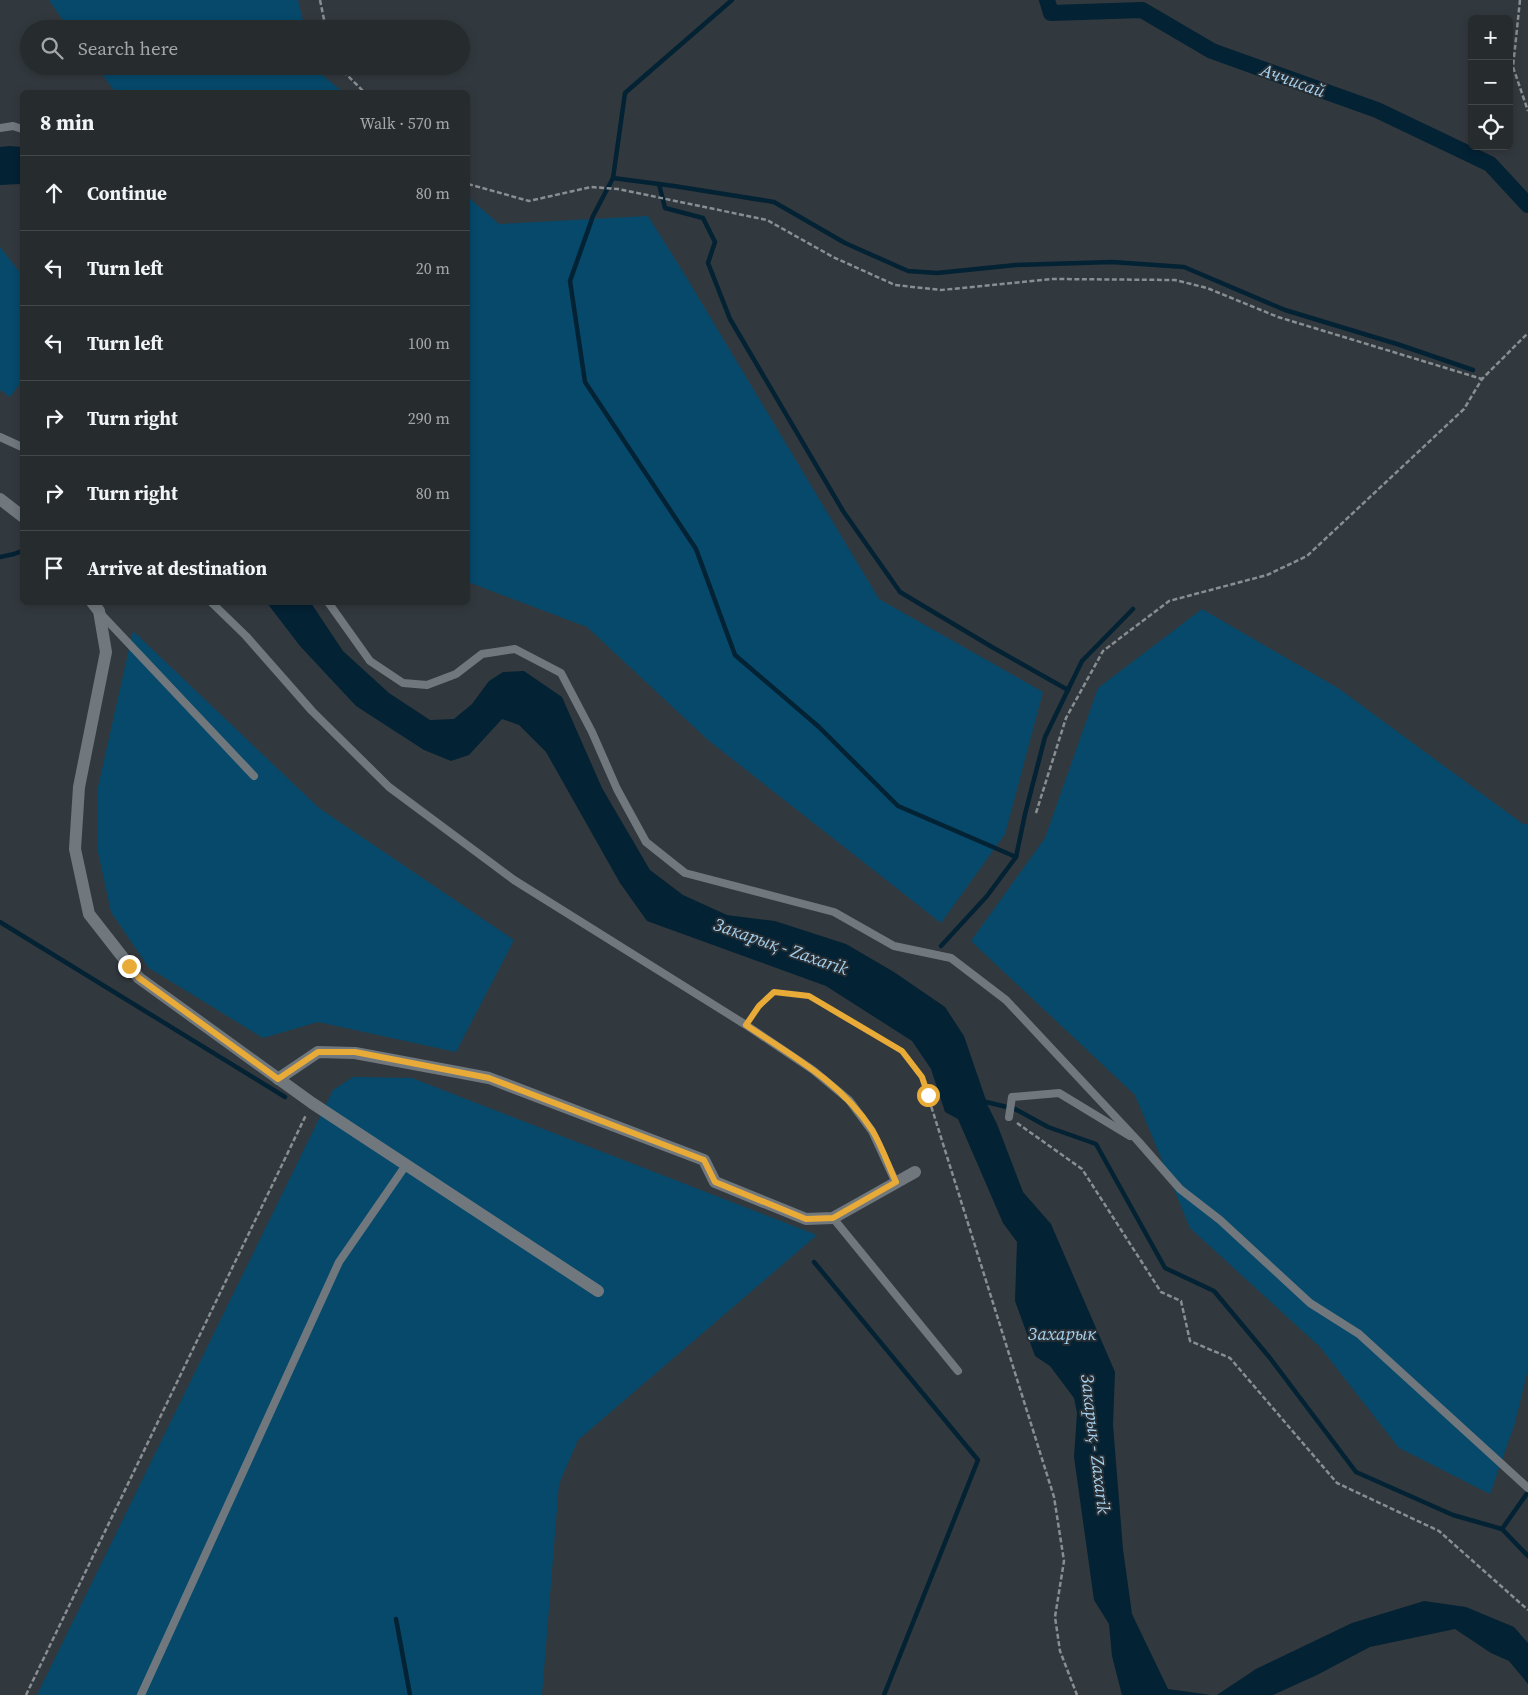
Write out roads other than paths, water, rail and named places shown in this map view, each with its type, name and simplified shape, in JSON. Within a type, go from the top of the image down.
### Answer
[{"type":"street","points":[[0,499],[20,514]]},
{"type":"street","points":[[96,607],[106,652],[79,787],[75,849],[89,914],[139,978],[312,1103],[598,1291]]},
{"type":"street","points":[[278,1079],[318,1052],[355,1052],[489,1078],[704,1160],[715,1182],[806,1219],[833,1218],[915,1172]]},
{"type":"lane","points":[[0,128],[13,126],[20,128]]},
{"type":"lane","points":[[0,437],[20,446]]},
{"type":"lane","points":[[213,605],[246,636],[312,711],[390,787],[514,880],[746,1025],[813,1070],[849,1100],[872,1131],[896,1182]]},
{"type":"lane","points":[[330,605],[370,661],[403,683],[427,685],[456,674],[482,654],[515,650],[561,673],[592,732],[617,789],[646,842],[685,873],[834,912],[894,946],[951,958],[1006,1000],[1138,1141],[1180,1189],[1220,1220],[1310,1303],[1359,1334],[1528,1488]]},
{"type":"lane","points":[[96,607],[254,776]]},
{"type":"lane","points":[[1009,1117],[1012,1097],[1059,1093],[1138,1141]]},
{"type":"lane","points":[[141,1695],[338,1262],[406,1165]]},
{"type":"lane","points":[[833,1218],[958,1371]]},
{"type":"water","points":[[0,147],[20,147],[20,185],[0,185]]},
{"type":"water","name":"Захарык","points":[[269,605],[312,605],[343,651],[389,693],[430,720],[454,719],[472,704],[489,681],[503,672],[524,671],[562,697],[602,788],[650,870],[683,895],[727,915],[775,921],[846,944],[894,972],[945,1007],[964,1036],[988,1106],[997,1124],[1023,1192],[1051,1224],[1115,1372],[1113,1425],[1123,1549],[1132,1614],[1168,1689],[1211,1695],[1122,1695],[1112,1656],[1109,1624],[1094,1600],[1074,1457],[1077,1413],[1074,1398],[1050,1366],[1035,1356],[1015,1301],[1017,1242],[1003,1223],[958,1119],[945,1112],[931,1069],[912,1041],[826,986],[647,921],[620,883],[546,752],[519,725],[502,719],[469,755],[451,761],[424,750],[356,706],[300,646]]},
{"type":"water","points":[[1424,1601],[1466,1607],[1514,1627],[1528,1643],[1528,1684],[1509,1661],[1491,1653],[1455,1629],[1370,1647],[1317,1675],[1273,1695],[1217,1695],[1256,1669],[1352,1623]]},
{"type":"waterway","points":[[732,0],[625,93],[613,178],[593,216],[570,281],[585,382],[696,549],[735,655],[819,727],[898,806],[1016,857]]},
{"type":"waterway","name":"Аччисай","points":[[1047,0],[1051,13],[1142,10],[1212,51],[1377,110],[1490,164],[1528,205]]},
{"type":"waterway","points":[[613,178],[774,202],[845,243],[908,271],[937,273],[1016,265],[1112,262],[1184,267],[1285,310],[1397,344],[1473,370]]},
{"type":"waterway","points":[[659,184],[665,208],[703,218],[715,242],[708,263],[730,319],[843,511],[900,592],[1068,690]]},
{"type":"waterway","points":[[0,557],[20,552]]},
{"type":"waterway","points":[[941,946],[987,896],[1016,857],[1045,737],[1082,661],[1133,609]]},
{"type":"waterway","points":[[0,922],[285,1097]]},
{"type":"waterway","points":[[982,1101],[1015,1109],[1048,1127],[1096,1144],[1165,1268],[1214,1291],[1270,1358],[1356,1472],[1453,1515],[1502,1529],[1528,1556]]},
{"type":"waterway","points":[[814,1262],[978,1460],[884,1695]]},
{"type":"waterway","points":[[1502,1529],[1528,1492]]},
{"type":"waterway","points":[[396,1619],[410,1695]]},
{"type":"water label","name":"Закарық - Zaxarik","points":[[781,946]]},
{"type":"water label","name":"Закарық - Zaxarik","points":[[1096,1444]]}]
